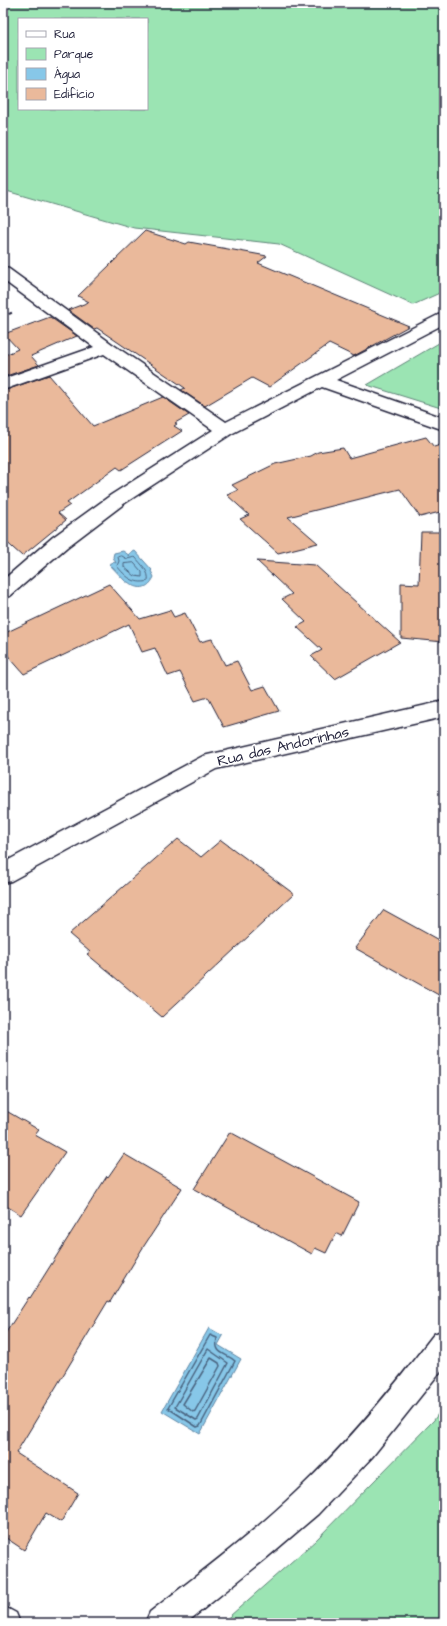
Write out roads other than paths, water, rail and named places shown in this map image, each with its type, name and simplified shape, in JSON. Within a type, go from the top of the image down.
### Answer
[{"type":"street","points":[[3,272],[106,348],[225,430]]},
{"type":"street","points":[[3,591],[60,542],[118,499],[225,430],[444,318]]},
{"type":"street","points":[[3,385],[106,348]]},
{"type":"street","points":[[321,381],[444,424]]},
{"type":"street","name":"Rua das Andorinhas","points":[[3,874],[211,762],[444,709]]},
{"type":"street","points":[[161,1623],[262,1544],[308,1502],[367,1440],[413,1386],[444,1344]]},
{"type":"lane","points":[[3,1620],[6,1623]]},
{"type":"water","points":[[123,551],[130,556],[129,554],[135,551],[152,570],[151,571],[154,577],[149,584],[139,587],[126,582],[109,564],[114,562],[116,563],[113,557],[114,553]]},
{"type":"water","points":[[209,1328],[223,1336],[218,1345],[241,1359],[200,1434],[162,1411]]}]
